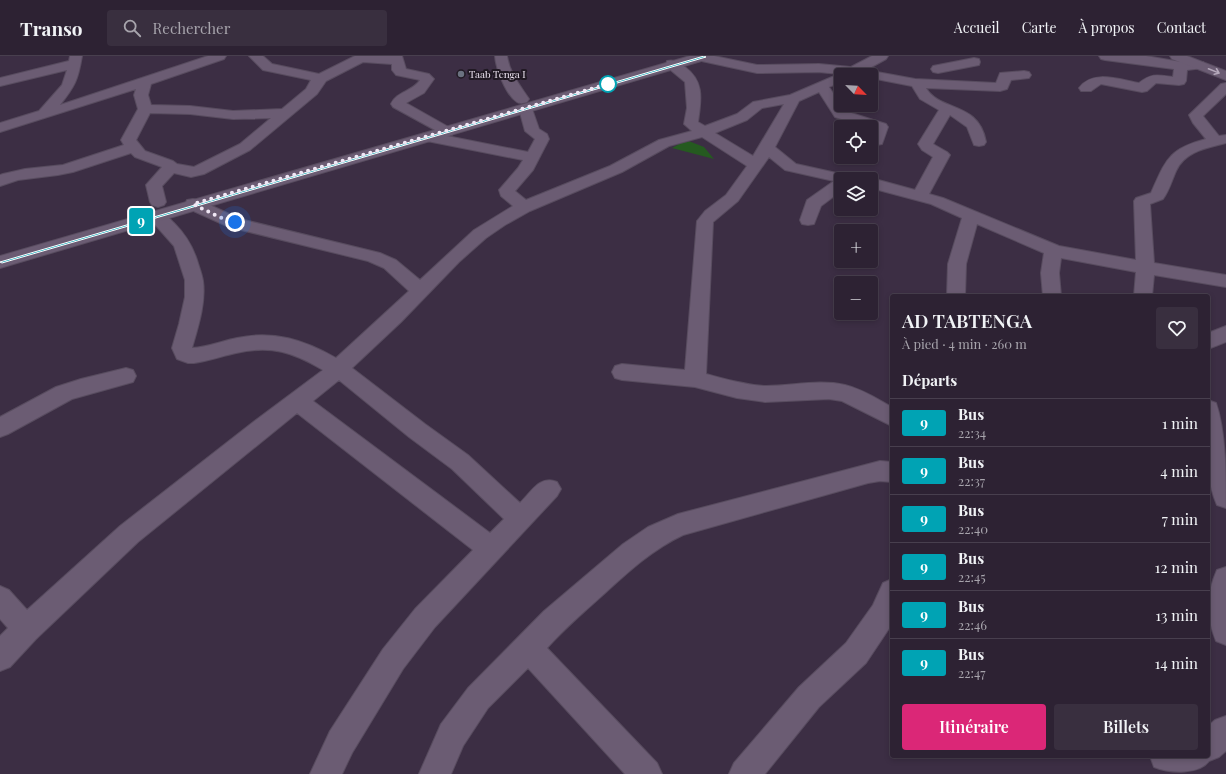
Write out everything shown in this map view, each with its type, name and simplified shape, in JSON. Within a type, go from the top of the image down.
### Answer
[{"type":"street","points":[[0,128],[145,82],[220,56]]},
{"type":"street","points":[[255,56],[268,67],[276,70],[293,71],[321,78]]},
{"type":"street","points":[[501,56],[502,68],[506,78],[524,104],[532,131],[542,138],[524,170],[507,190],[507,193],[524,207]]},
{"type":"street","points":[[0,262],[157,209],[193,204],[674,60],[703,56],[757,69],[819,68],[834,71]]},
{"type":"street","points":[[858,68],[882,56]]},
{"type":"street","points":[[1105,56],[1179,61],[1202,60],[1226,63]]},
{"type":"street","points":[[145,82],[140,94],[145,109],[128,140],[140,154],[168,164],[172,167],[191,172],[198,171],[238,151],[312,91],[316,83],[321,78],[361,58],[397,58],[399,70],[401,72],[427,79],[421,88],[399,101],[398,104],[436,131],[532,157]]},
{"type":"street","points":[[0,82],[75,60],[72,77],[68,86],[43,115]]},
{"type":"street","points":[[674,60],[692,82],[694,108],[691,123],[755,164]]},
{"type":"street","points":[[1202,60],[1226,76]]},
{"type":"street","points":[[1086,88],[1099,80],[1142,88],[1153,79],[1179,81],[1179,61]]},
{"type":"street","points":[[945,83],[934,64],[974,62]]},
{"type":"street","points":[[878,78],[917,83],[945,83],[1000,87],[1002,86],[1005,76],[1024,75]]},
{"type":"street","points":[[0,657],[26,629],[129,534],[260,429],[298,402],[338,369],[394,317],[419,290],[480,234],[499,220],[524,207],[616,169],[664,143],[704,132],[742,117],[758,105],[794,98],[834,80]]},
{"type":"street","points":[[917,83],[924,95],[966,119],[976,129],[979,136],[979,142]]},
{"type":"street","points":[[822,86],[840,114],[858,120]]},
{"type":"street","points":[[1221,141],[1198,120],[1196,115],[1226,87]]},
{"type":"street","points":[[695,379],[704,221],[710,215],[725,206],[767,148],[794,98]]},
{"type":"street","points":[[920,196],[942,154],[927,147],[925,144],[946,108]]},
{"type":"street","points":[[145,109],[190,110],[229,115],[286,113]]},
{"type":"street","points":[[878,127],[882,128],[878,138]]},
{"type":"street","points":[[0,248],[157,209],[436,131]]},
{"type":"street","points":[[1143,294],[1145,267],[1142,201],[1157,196],[1174,161],[1180,156],[1201,146],[1221,141]]},
{"type":"street","points":[[0,181],[23,173],[57,172],[133,147]]},
{"type":"street","points":[[767,148],[791,167],[834,177]]},
{"type":"street","points":[[172,167],[154,185],[157,209],[184,245],[194,280],[194,297],[189,324],[182,348],[184,354],[186,356],[196,355],[237,345],[264,342],[279,343],[307,352],[338,369],[417,431],[465,466],[487,485],[520,519]]},
{"type":"street","points":[[878,185],[937,201],[1053,250],[1071,255],[1226,280]]},
{"type":"street","points":[[808,220],[813,204],[834,189]]},
{"type":"street","points":[[193,204],[219,217],[235,222],[374,257],[390,264],[419,290]]},
{"type":"street","points":[[956,294],[957,264],[971,215]]},
{"type":"street","points":[[1052,294],[1050,273],[1053,250]]},
{"type":"street","points":[[1210,341],[1226,333]]},
{"type":"street","points":[[622,372],[695,379],[737,390],[764,394],[829,391],[844,393],[890,416]]},
{"type":"street","points":[[0,428],[64,393],[81,387],[126,376]]},
{"type":"street","points":[[298,402],[491,549]]},
{"type":"street","points":[[1210,419],[1226,498]]},
{"type":"street","points":[[436,774],[452,735],[478,698],[554,620],[632,552],[657,535],[678,525],[710,516],[868,473],[890,471]]},
{"type":"street","points":[[326,774],[341,742],[393,659],[425,618],[549,489]]},
{"type":"street","points":[[1226,579],[1221,610],[1222,623],[1226,632]]},
{"type":"street","points":[[0,599],[26,629]]},
{"type":"street","points":[[745,774],[809,697],[856,653],[889,608]]},
{"type":"street","points":[[528,648],[646,774]]},
{"type":"street","points":[[1210,744],[1226,731]]},
{"type":"green space","points":[[686,140],[704,147],[714,159],[672,148]]},
{"type":"bus line","name":"9","points":[[0,262],[193,204],[526,109],[672,64],[704,56]]},
{"type":"place","name":"Taab Tenga I","points":[[461,74]]},
{"type":"route","points":[[235,222],[219,217],[193,204],[526,109],[608,84]]}]
